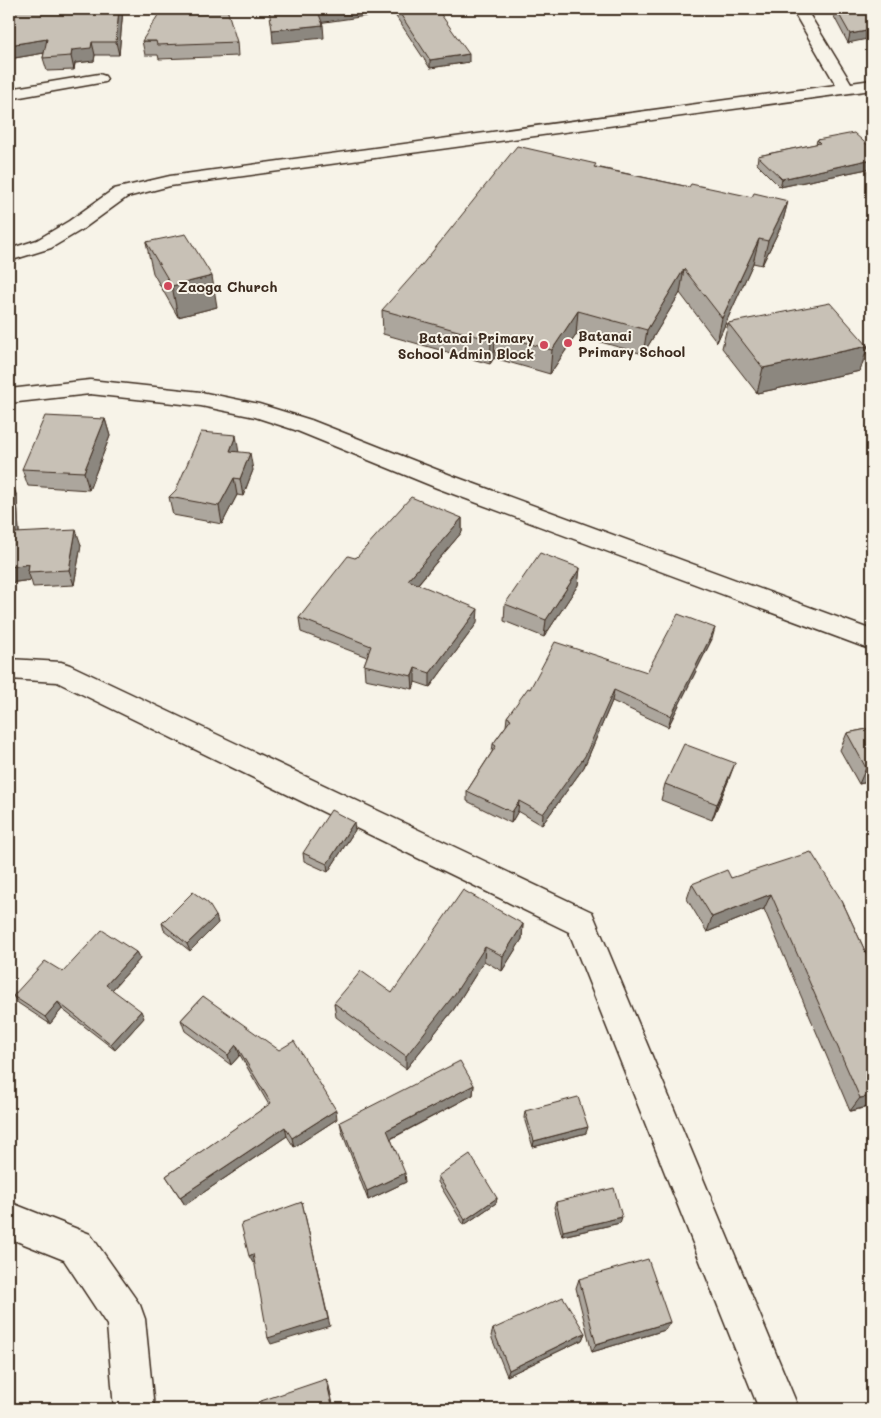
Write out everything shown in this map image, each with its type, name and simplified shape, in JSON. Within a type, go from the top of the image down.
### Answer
[{"type":"street","points":[[799,9],[846,88]]},
{"type":"street","points":[[9,94],[99,79]]},
{"type":"street","points":[[9,254],[44,244],[121,194],[170,181],[872,85]]},
{"type":"street","points":[[9,396],[90,387],[201,399],[259,411],[302,425],[445,482],[872,640]]},
{"type":"street","points":[[9,669],[61,672],[581,922],[779,1409]]},
{"type":"street","points":[[9,1220],[77,1247],[126,1319],[134,1409]]},
{"type":"building","points":[[9,9],[119,9],[116,42],[92,42],[91,48],[72,50],[71,56],[43,58],[47,39],[9,45]]},
{"type":"building","points":[[227,9],[237,42],[157,45],[156,41],[142,41],[160,12]]},
{"type":"building","points":[[269,9],[317,9],[323,25],[272,30]]},
{"type":"building","points":[[397,9],[437,9],[469,54],[430,60]]},
{"type":"building","points":[[836,9],[869,9],[872,15],[872,30],[850,34]]},
{"type":"building","points":[[854,133],[872,149],[872,159],[782,179],[758,156],[820,143],[817,140]]},
{"type":"building","points":[[517,146],[596,164],[594,167],[689,187],[691,184],[752,197],[754,193],[788,201],[768,241],[759,239],[722,318],[684,269],[647,330],[578,311],[552,350],[495,334],[491,340],[382,310],[421,266]]},
{"type":"building","points":[[186,234],[212,276],[172,286],[146,242]]},
{"type":"building","points":[[830,303],[868,346],[763,368],[728,323]]},
{"type":"building","points":[[45,416],[105,419],[84,472],[22,469]]},
{"type":"building","points":[[201,432],[236,435],[230,451],[250,453],[240,479],[234,478],[219,506],[169,497],[176,490]]},
{"type":"building","points":[[9,481],[11,481],[15,533],[76,530],[69,570],[28,572],[29,564],[9,567]]},
{"type":"building","points":[[411,497],[462,518],[408,580],[478,609],[430,673],[415,668],[412,676],[364,665],[371,646],[299,618],[348,556],[357,557]]},
{"type":"building","points":[[540,553],[580,568],[546,620],[505,604]]},
{"type":"building","points":[[678,614],[715,628],[671,716],[614,690],[585,756],[543,814],[519,801],[512,812],[467,791],[496,746],[493,744],[511,719],[507,717],[528,688],[530,689],[555,642],[647,672]]},
{"type":"building","points":[[872,728],[872,767],[866,768],[847,733]]},
{"type":"building","points":[[684,744],[735,763],[717,804],[665,784]]},
{"type":"building","points":[[331,810],[354,822],[327,864],[303,853]]},
{"type":"building","points":[[811,852],[842,901],[872,966],[872,1096],[860,1098],[771,894],[712,917],[692,884],[727,870],[731,878]]},
{"type":"building","points":[[463,890],[523,924],[503,956],[485,947],[454,995],[406,1056],[334,1003],[361,971],[392,993]]},
{"type":"building","points":[[193,892],[208,903],[216,916],[187,944],[162,923]]},
{"type":"building","points":[[102,930],[136,952],[106,985],[141,1011],[111,1044],[58,1002],[45,1017],[13,996],[45,961],[63,972]]},
{"type":"building","points":[[203,996],[279,1050],[294,1041],[336,1110],[292,1138],[285,1127],[180,1197],[166,1176],[271,1103],[236,1045],[228,1055],[181,1020]]},
{"type":"building","points":[[460,1061],[474,1085],[387,1130],[405,1173],[367,1191],[340,1122]]},
{"type":"building","points":[[578,1097],[588,1127],[534,1141],[525,1111]]},
{"type":"building","points":[[470,1154],[497,1198],[465,1220],[438,1176]]},
{"type":"building","points":[[614,1188],[622,1217],[563,1231],[556,1202]]},
{"type":"building","points":[[302,1202],[328,1319],[268,1338],[253,1254],[249,1256],[241,1224]]},
{"type":"building","points":[[648,1259],[670,1322],[596,1344],[579,1279]]},
{"type":"building","points":[[563,1297],[585,1333],[509,1370],[493,1329]]},
{"type":"building","points":[[326,1379],[333,1409],[259,1409],[258,1402]]},
{"type":"place","name":"Zaoga Church","points":[[168,286]]},
{"type":"place","name":"Batanai Primary School","points":[[568,343]]},
{"type":"place","name":"Batanai Primary School Admin Block","points":[[544,345]]}]
